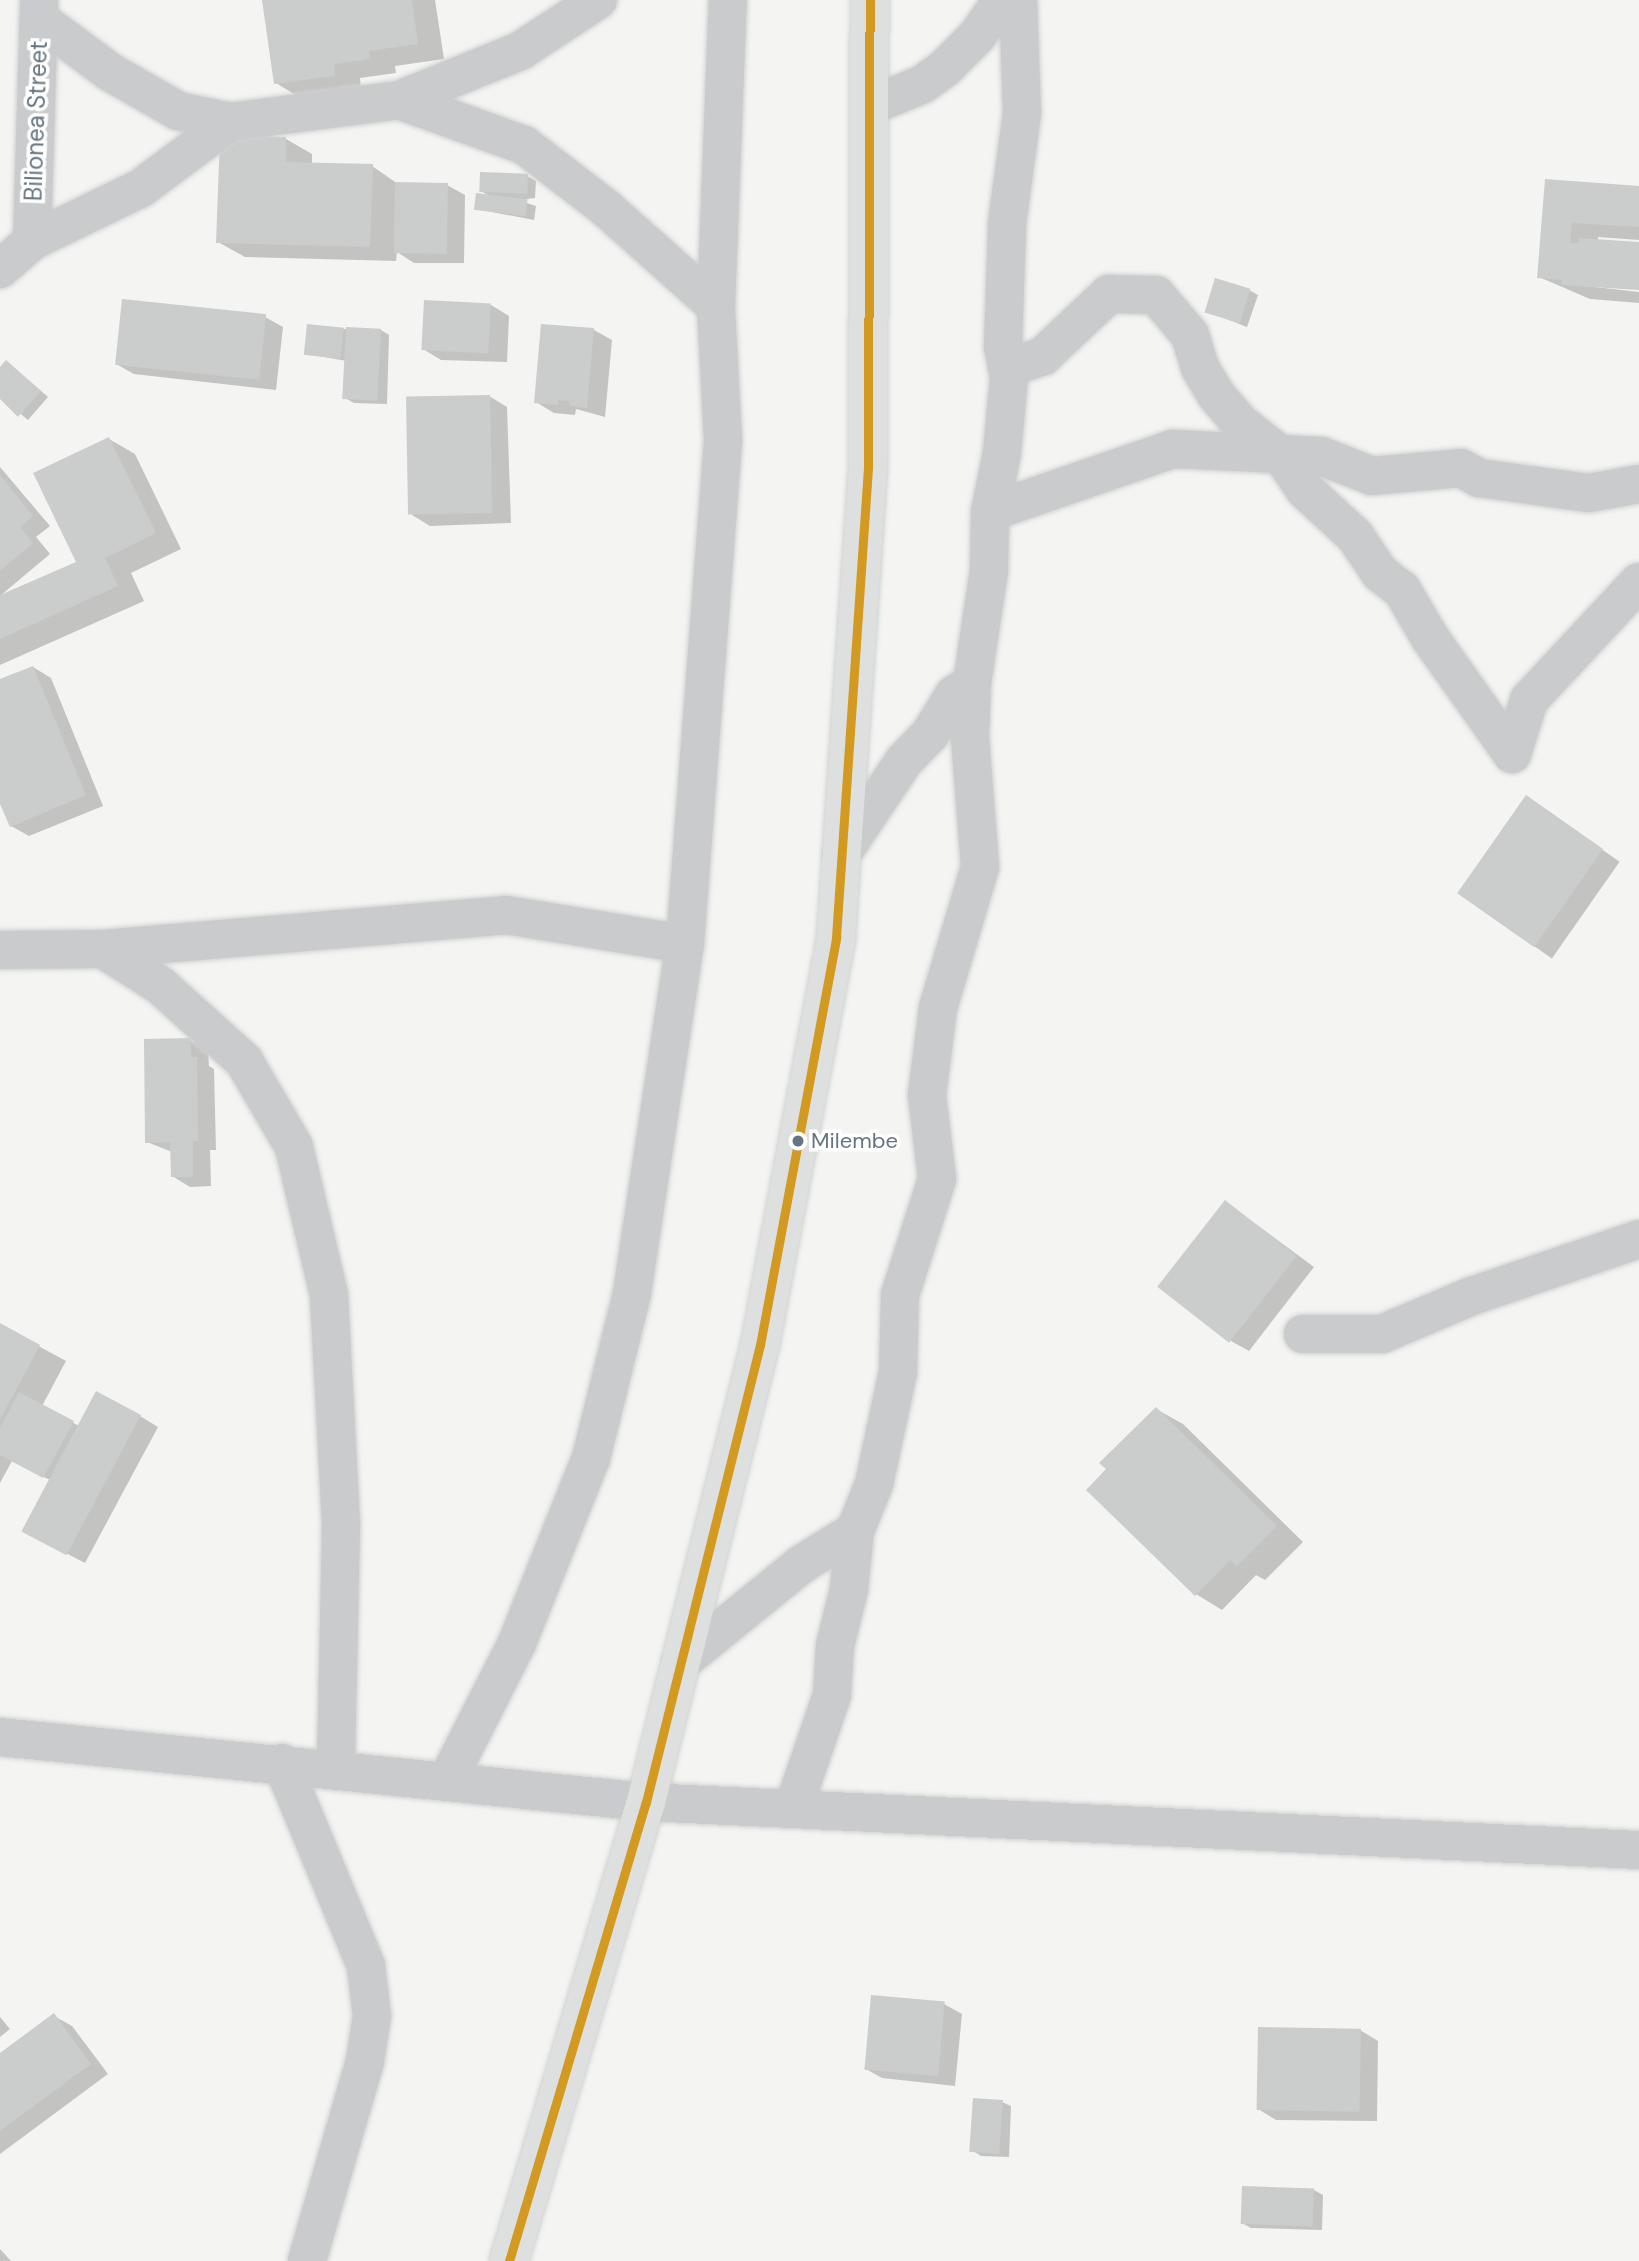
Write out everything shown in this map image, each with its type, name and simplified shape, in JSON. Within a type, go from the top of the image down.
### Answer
[{"type":"highway","points":[[509,2261],[646,1802],[760,1345],[836,937],[869,467],[870,0]]},
{"type":"street","points":[[39,10],[110,72],[178,111],[230,122],[399,100],[520,51],[597,0]]},
{"type":"street","points":[[447,1782],[517,1643],[591,1458],[632,1293],[685,944],[723,441],[716,306],[728,0]]},
{"type":"street","points":[[870,106],[923,85],[945,68],[978,36],[1002,0]]},
{"type":"street","points":[[793,1809],[832,1695],[835,1646],[849,1589],[855,1531],[874,1484],[898,1372],[900,1295],[937,1179],[927,1095],[938,1008],[980,867],[970,736],[972,684],[989,570],[990,512],[1002,453],[1007,368],[1003,347],[1007,224],[1022,113],[1018,0]]},
{"type":"street","name":"Bilionea Street","points":[[32,241],[39,10]]},
{"type":"street","points":[[399,100],[524,145],[607,209],[716,306]]},
{"type":"street","points":[[0,269],[32,241],[141,188],[230,122]]},
{"type":"street","points":[[1007,368],[1043,356],[1109,294],[1156,295],[1190,335],[1200,368],[1216,395],[1240,423],[1282,456],[1305,490],[1355,536],[1380,573],[1402,590],[1430,638],[1512,754],[1529,700],[1639,582]]},
{"type":"street","points":[[990,512],[1173,449],[1321,456],[1372,476],[1461,468],[1479,478],[1589,493],[1639,484]]},
{"type":"street","points":[[841,855],[904,761],[930,734],[954,695],[972,684]]},
{"type":"street","points":[[0,950],[103,949],[506,915],[685,944]]},
{"type":"street","points":[[103,949],[161,986],[244,1060],[294,1147],[329,1294],[341,1526],[336,1769]]},
{"type":"street","points":[[1303,1334],[1382,1334],[1508,1283],[1639,1239]]},
{"type":"street","points":[[680,1663],[802,1564],[855,1531]]},
{"type":"street","points":[[0,1737],[282,1763],[646,1802],[1639,1850]]},
{"type":"street","points":[[282,1763],[366,1966],[372,2016],[365,2061],[307,2261]]},
{"type":"building","points":[[262,0],[412,0],[418,44],[369,51],[370,59],[334,64],[335,76],[274,84]]},
{"type":"building","points":[[220,135],[286,137],[286,162],[373,164],[370,247],[216,243]]},
{"type":"building","points":[[480,172],[528,174],[527,194],[479,192]]},
{"type":"building","points":[[1545,179],[1639,186],[1639,227],[1572,223],[1570,243],[1579,243],[1579,238],[1639,242],[1639,290],[1561,285],[1562,280],[1537,278]]},
{"type":"building","points":[[395,182],[448,183],[447,254],[394,253]]},
{"type":"building","points":[[476,193],[528,199],[526,216],[474,210]]},
{"type":"building","points":[[1215,278],[1250,289],[1240,323],[1204,312]]},
{"type":"building","points":[[122,299],[266,314],[259,380],[115,365]]},
{"type":"building","points":[[424,300],[491,304],[488,353],[421,350]]},
{"type":"building","points":[[307,324],[344,328],[341,359],[304,355]]},
{"type":"building","points":[[541,324],[594,328],[587,408],[569,406],[569,401],[558,400],[558,405],[534,403]]},
{"type":"building","points":[[346,327],[381,329],[377,401],[342,399]]},
{"type":"building","points":[[6,360],[41,391],[18,417],[0,399],[0,367]]},
{"type":"building","points":[[490,395],[492,513],[408,514],[406,396]]},
{"type":"building","points":[[109,437],[156,533],[105,558],[118,586],[0,639],[0,595],[76,562],[33,473]]},
{"type":"building","points":[[0,475],[33,516],[20,527],[33,543],[0,571]]},
{"type":"building","points":[[33,666],[86,795],[10,827],[0,804],[0,679]]},
{"type":"building","points":[[1526,795],[1603,849],[1534,947],[1457,893]]},
{"type":"building","points":[[191,1038],[191,1057],[197,1057],[198,1141],[193,1141],[193,1177],[171,1177],[170,1142],[145,1143],[144,1039]]},
{"type":"building","points":[[1225,1200],[1297,1256],[1229,1343],[1157,1287]]},
{"type":"building","points":[[0,1323],[40,1345],[0,1420]]},
{"type":"building","points":[[96,1391],[141,1415],[66,1555],[21,1531]]},
{"type":"building","points":[[19,1392],[74,1421],[43,1478],[0,1455],[0,1428]]},
{"type":"building","points":[[1156,1407],[1277,1526],[1237,1566],[1230,1560],[1195,1596],[1086,1490],[1106,1469],[1099,1463]]},
{"type":"building","points":[[871,1995],[945,2001],[938,2076],[864,2070]]},
{"type":"building","points":[[54,2013],[91,2064],[0,2131],[0,2053]]},
{"type":"building","points":[[1258,2027],[1361,2029],[1360,2112],[1257,2110]]},
{"type":"building","points":[[973,2098],[1003,2100],[999,2154],[969,2152]]},
{"type":"building","points":[[1242,2186],[1314,2189],[1313,2226],[1241,2224]]},
{"type":"transit line","points":[[509,2261],[646,1802],[760,1345],[836,937],[868,467],[870,0]]},
{"type":"place","name":"Milembe","points":[[798,1141]]}]
